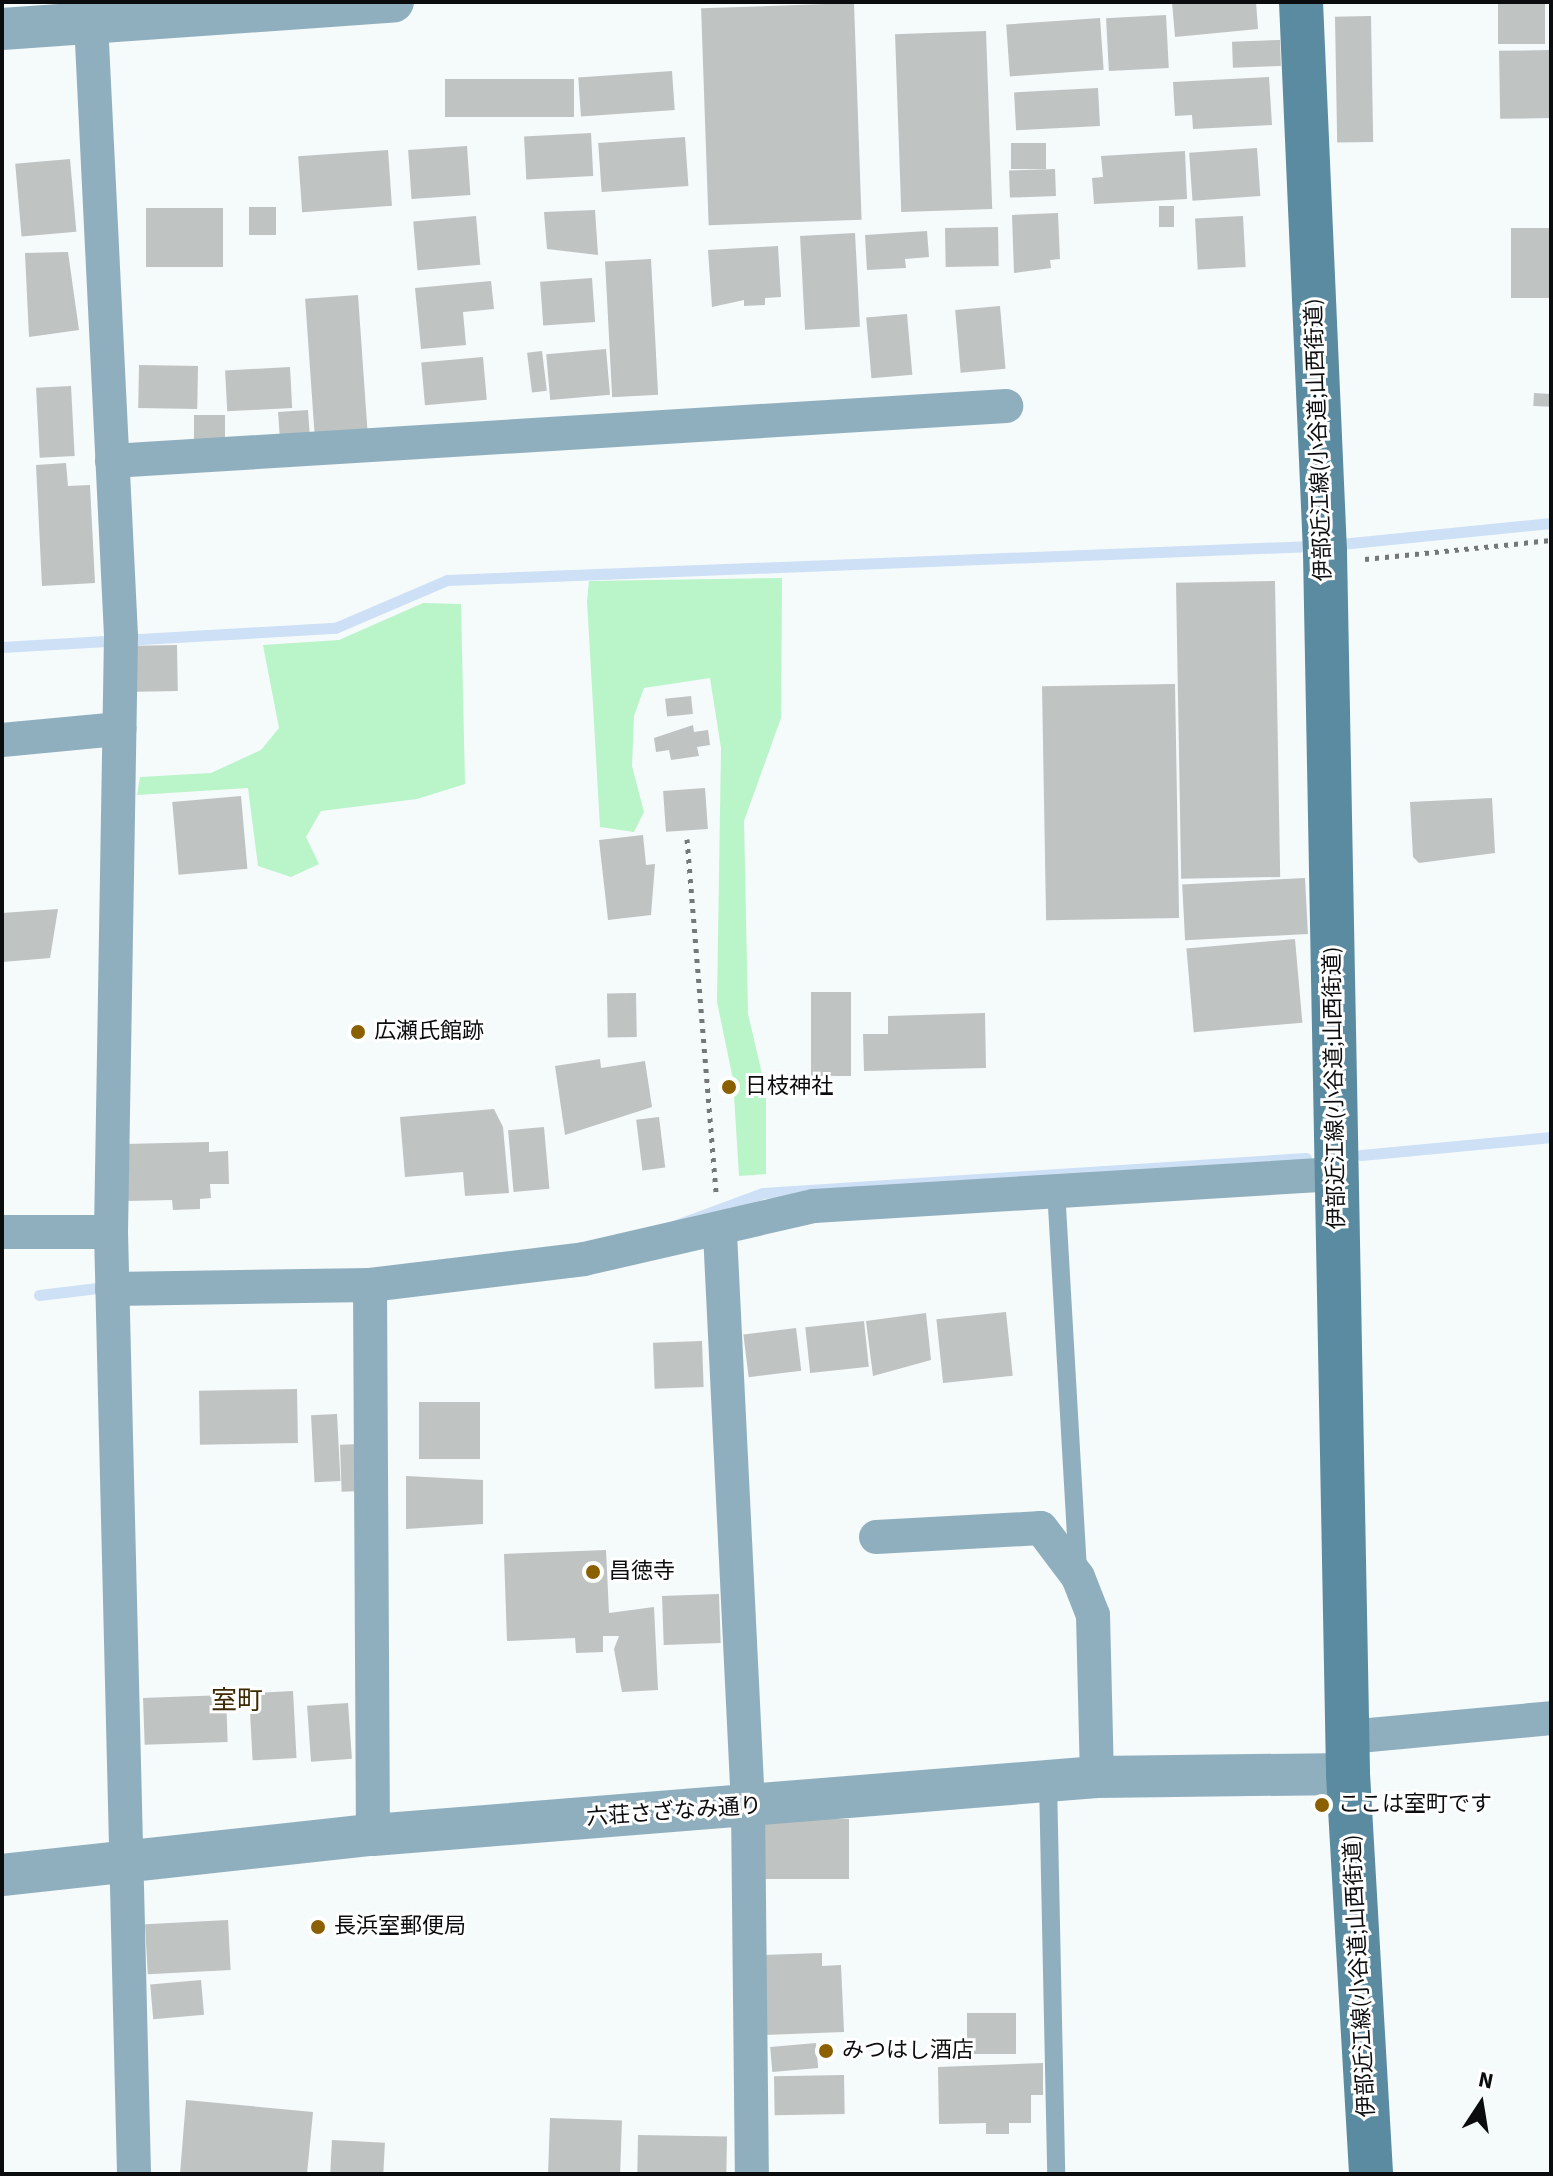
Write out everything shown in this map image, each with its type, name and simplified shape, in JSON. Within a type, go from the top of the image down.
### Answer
[{"type":"main road","name":"伊部近江線(小谷道;山西街道)","points":[[1301,2],[1324,563],[1348,1756],[1371,2174]]},
{"type":"street","points":[[2,29],[393,2]]},
{"type":"street","points":[[91,22],[112,461],[119,729],[111,1232],[123,1861],[134,2174]]},
{"type":"street","points":[[112,461],[1006,406]]},
{"type":"street","points":[[2,740],[119,729]]},
{"type":"street","points":[[112,1289],[370,1285],[584,1259],[718,1217],[814,1206],[1056,1189],[1336,1174]]},
{"type":"street","points":[[718,1217],[748,1806],[752,2174]]},
{"type":"street","points":[[2,1232],[111,1232]]},
{"type":"street","points":[[370,1285],[373,1835]]},
{"type":"street","points":[[876,1537],[1041,1528],[1078,1577],[1093,1615],[1097,1777]]},
{"type":"street","points":[[1348,1756],[1551,1718]]},
{"type":"street","name":"六荘さざなみ通り","points":[[2,1875],[373,1835],[1348,1756]]},
{"type":"lane","points":[[1056,1189],[1078,1577]]},
{"type":"lane","points":[[1048,1781],[1056,2174]]},
{"type":"path","points":[[1324,563],[1551,540]]},
{"type":"path","points":[[687,839],[718,1217]]},
{"type":"green space","points":[[782,578],[781,718],[744,821],[748,1014],[766,1091],[766,1174],[739,1176],[733,1079],[717,1002],[721,748],[710,678],[644,688],[634,716],[632,766],[644,812],[634,832],[600,827],[587,601],[589,581]]},
{"type":"green space","points":[[423,603],[461,604],[465,784],[417,799],[321,811],[306,837],[319,864],[291,877],[258,866],[248,788],[137,795],[140,777],[211,773],[261,750],[279,728],[263,645],[339,640]]},
{"type":"building","points":[[1172,2],[1256,2],[1258,29],[1175,37]]},
{"type":"building","points":[[1498,2],[1545,2],[1545,44],[1498,44]]},
{"type":"building","points":[[854,3],[862,220],[709,225],[701,8]]},
{"type":"building","points":[[1166,15],[1169,68],[1109,71],[1106,18]]},
{"type":"building","points":[[1371,16],[1373,142],[1337,143],[1335,17]]},
{"type":"building","points":[[1100,18],[1104,70],[1010,76],[1006,25]]},
{"type":"building","points":[[986,31],[992,209],[901,212],[895,34]]},
{"type":"building","points":[[1280,40],[1281,66],[1233,68],[1232,42]]},
{"type":"building","points":[[1549,50],[1550,118],[1500,119],[1499,51]]},
{"type":"building","points":[[672,71],[675,110],[581,116],[578,78]]},
{"type":"building","points":[[1269,77],[1272,125],[1193,129],[1192,115],[1175,116],[1173,82]]},
{"type":"building","points":[[445,79],[574,79],[574,117],[445,117]]},
{"type":"building","points":[[1098,88],[1100,126],[1016,130],[1014,92]]},
{"type":"building","points":[[591,133],[593,176],[526,179],[524,137]]},
{"type":"building","points":[[685,137],[688,186],[602,192],[598,143]]},
{"type":"building","points":[[1011,143],[1046,143],[1046,169],[1011,169]]},
{"type":"building","points":[[467,146],[470,195],[412,199],[408,150]]},
{"type":"building","points":[[1257,148],[1260,196],[1193,201],[1189,153]]},
{"type":"building","points":[[388,150],[392,206],[302,212],[298,156]]},
{"type":"building","points":[[1185,151],[1187,199],[1094,204],[1092,178],[1103,177],[1101,156]]},
{"type":"building","points":[[70,159],[76,232],[22,237],[15,164]]},
{"type":"building","points":[[1055,169],[1056,196],[1010,198],[1009,171]]},
{"type":"building","points":[[1159,206],[1174,206],[1174,227],[1159,227]]},
{"type":"building","points":[[249,207],[276,207],[276,235],[249,235]]},
{"type":"building","points":[[146,208],[223,208],[223,267],[146,267]]},
{"type":"building","points":[[595,210],[598,255],[547,249],[544,212]]},
{"type":"building","points":[[1058,213],[1060,259],[1050,260],[1051,268],[1014,273],[1012,215]]},
{"type":"building","points":[[476,216],[480,265],[418,270],[413,221]]},
{"type":"building","points":[[1243,216],[1246,267],[1198,269],[1195,219]]},
{"type":"building","points":[[998,227],[999,266],[946,267],[945,228]]},
{"type":"building","points":[[1511,228],[1551,228],[1551,298],[1511,298]]},
{"type":"building","points":[[927,231],[929,257],[905,259],[906,268],[867,270],[865,235]]},
{"type":"building","points":[[855,233],[860,327],[805,330],[800,236]]},
{"type":"building","points":[[778,246],[781,297],[765,298],[765,305],[744,306],[744,300],[712,307],[708,250]]},
{"type":"building","points":[[68,252],[79,330],[29,337],[25,253]]},
{"type":"building","points":[[651,259],[658,395],[612,397],[605,261]]},
{"type":"building","points":[[592,278],[595,322],[543,326],[540,282]]},
{"type":"building","points":[[491,281],[494,309],[463,312],[466,345],[421,349],[415,288]]},
{"type":"building","points":[[358,295],[367,430],[315,433],[305,299]]},
{"type":"building","points":[[1000,306],[1005,369],[961,373],[955,310]]},
{"type":"building","points":[[907,314],[912,375],[871,378],[866,318]]},
{"type":"building","points":[[606,349],[610,395],[550,400],[546,354]]},
{"type":"building","points":[[542,351],[547,391],[532,393],[527,353]]},
{"type":"building","points":[[483,357],[487,400],[425,405],[421,362]]},
{"type":"building","points":[[139,365],[198,366],[197,409],[138,408]]},
{"type":"building","points":[[290,367],[292,408],[227,411],[225,370]]},
{"type":"building","points":[[71,386],[75,456],[40,458],[36,388]]},
{"type":"building","points":[[1534,393],[1551,394],[1550,407],[1533,406]]},
{"type":"building","points":[[308,410],[310,437],[280,439],[278,412]]},
{"type":"building","points":[[194,415],[225,415],[225,444],[194,444]]},
{"type":"building","points":[[66,463],[68,486],[90,485],[95,583],[42,586],[36,465]]},
{"type":"building","points":[[1275,581],[1280,877],[1181,879],[1176,583]]},
{"type":"building","points":[[177,645],[178,691],[137,692],[136,646]]},
{"type":"building","points":[[1175,684],[1179,918],[1046,920],[1042,686]]},
{"type":"building","points":[[691,696],[693,714],[667,717],[665,699]]},
{"type":"building","points":[[693,725],[694,732],[708,730],[710,745],[697,747],[699,756],[671,760],[669,750],[656,752],[654,738]]},
{"type":"building","points":[[705,788],[708,829],[666,832],[663,791]]},
{"type":"building","points":[[241,796],[247,869],[179,875],[172,802]]},
{"type":"building","points":[[1492,798],[1495,853],[1419,863],[1413,857],[1410,802]]},
{"type":"building","points":[[643,835],[646,865],[655,864],[651,915],[608,920],[599,840]]},
{"type":"building","points":[[1305,878],[1308,934],[1185,940],[1182,884]]},
{"type":"building","points":[[58,909],[50,958],[2,962],[2,913]]},
{"type":"building","points":[[1295,939],[1302,1023],[1194,1032],[1186,948]]},
{"type":"building","points":[[811,992],[851,992],[851,1076],[811,1076]]},
{"type":"building","points":[[636,993],[637,1037],[608,1037],[607,994]]},
{"type":"building","points":[[985,1013],[986,1068],[864,1071],[863,1034],[888,1034],[888,1016]]},
{"type":"building","points":[[600,1059],[601,1068],[645,1061],[652,1107],[565,1135],[555,1066]]},
{"type":"building","points":[[494,1109],[503,1127],[509,1193],[465,1196],[463,1172],[405,1177],[400,1117]]},
{"type":"building","points":[[659,1117],[665,1168],[642,1170],[636,1120]]},
{"type":"building","points":[[544,1127],[549,1189],[514,1192],[508,1130]]},
{"type":"building","points":[[209,1142],[209,1152],[228,1151],[229,1184],[210,1184],[211,1198],[200,1199],[200,1209],[173,1210],[172,1200],[126,1201],[124,1144]]},
{"type":"building","points":[[1006,1312],[1013,1376],[943,1383],[936,1319]]},
{"type":"building","points":[[926,1313],[931,1360],[873,1376],[866,1321]]},
{"type":"building","points":[[864,1321],[869,1367],[810,1373],[805,1327]]},
{"type":"building","points":[[796,1328],[801,1371],[749,1377],[743,1334]]},
{"type":"building","points":[[702,1341],[704,1387],[655,1389],[653,1343]]},
{"type":"building","points":[[297,1389],[298,1443],[200,1445],[199,1391]]},
{"type":"building","points":[[419,1402],[480,1402],[480,1459],[419,1459]]},
{"type":"building","points":[[337,1414],[341,1481],[315,1482],[311,1415]]},
{"type":"building","points":[[360,1444],[362,1491],[342,1492],[340,1445]]},
{"type":"building","points":[[406,1476],[483,1480],[483,1524],[406,1529]]},
{"type":"building","points":[[606,1550],[609,1613],[654,1607],[658,1690],[622,1692],[614,1649],[619,1636],[603,1636],[603,1652],[576,1653],[575,1638],[507,1641],[504,1554]]},
{"type":"building","points":[[719,1594],[721,1643],[664,1645],[662,1596]]},
{"type":"building","points":[[293,1691],[297,1758],[253,1760],[249,1693]]},
{"type":"building","points":[[226,1695],[228,1742],[145,1745],[143,1698]]},
{"type":"building","points":[[348,1703],[352,1759],[311,1762],[307,1706]]},
{"type":"building","points":[[765,1819],[849,1819],[849,1879],[765,1879]]},
{"type":"building","points":[[228,1920],[231,1970],[148,1974],[145,1924]]},
{"type":"building","points":[[822,1953],[822,1966],[841,1965],[844,2032],[764,2035],[761,1955]]},
{"type":"building","points":[[201,1980],[204,2015],[153,2019],[150,1984]]},
{"type":"building","points":[[967,2013],[1016,2013],[1016,2054],[967,2054]]},
{"type":"building","points":[[816,2043],[818,2068],[772,2072],[770,2047]]},
{"type":"building","points":[[1043,2063],[1043,2095],[1031,2095],[1031,2123],[1009,2123],[1009,2134],[986,2134],[986,2123],[939,2124],[938,2067]]},
{"type":"building","points":[[844,2075],[845,2114],[775,2115],[774,2076]]},
{"type":"building","points":[[186,2100],[313,2112],[307,2174],[180,2174]]},
{"type":"building","points":[[550,2118],[622,2121],[620,2174],[548,2173]]},
{"type":"building","points":[[638,2135],[727,2137],[726,2174],[637,2174]]},
{"type":"building","points":[[332,2140],[385,2143],[383,2174],[330,2174]]},
{"type":"waterway","points":[[1341,544],[1551,523]]},
{"type":"waterway","points":[[2,647],[335,628],[447,580],[1312,546]]},
{"type":"waterway","points":[[1361,1155],[1551,1137]]},
{"type":"waterway","points":[[671,1227],[763,1193],[1306,1158]]},
{"type":"waterway","points":[[39,1295],[98,1288]]},
{"type":"place","name":"広瀬氏館跡","points":[[358,1032]]},
{"type":"place","name":"日枝神社","points":[[729,1087]]},
{"type":"place","name":"昌徳寺","points":[[593,1572]]},
{"type":"place","name":"ここは室町です","points":[[1322,1805]]},
{"type":"place","name":"長浜室郵便局","points":[[318,1927]]},
{"type":"place","name":"みつはし酒店","points":[[826,2051]]},
{"type":"district","name":"室町","points":[[237,1701]]}]
